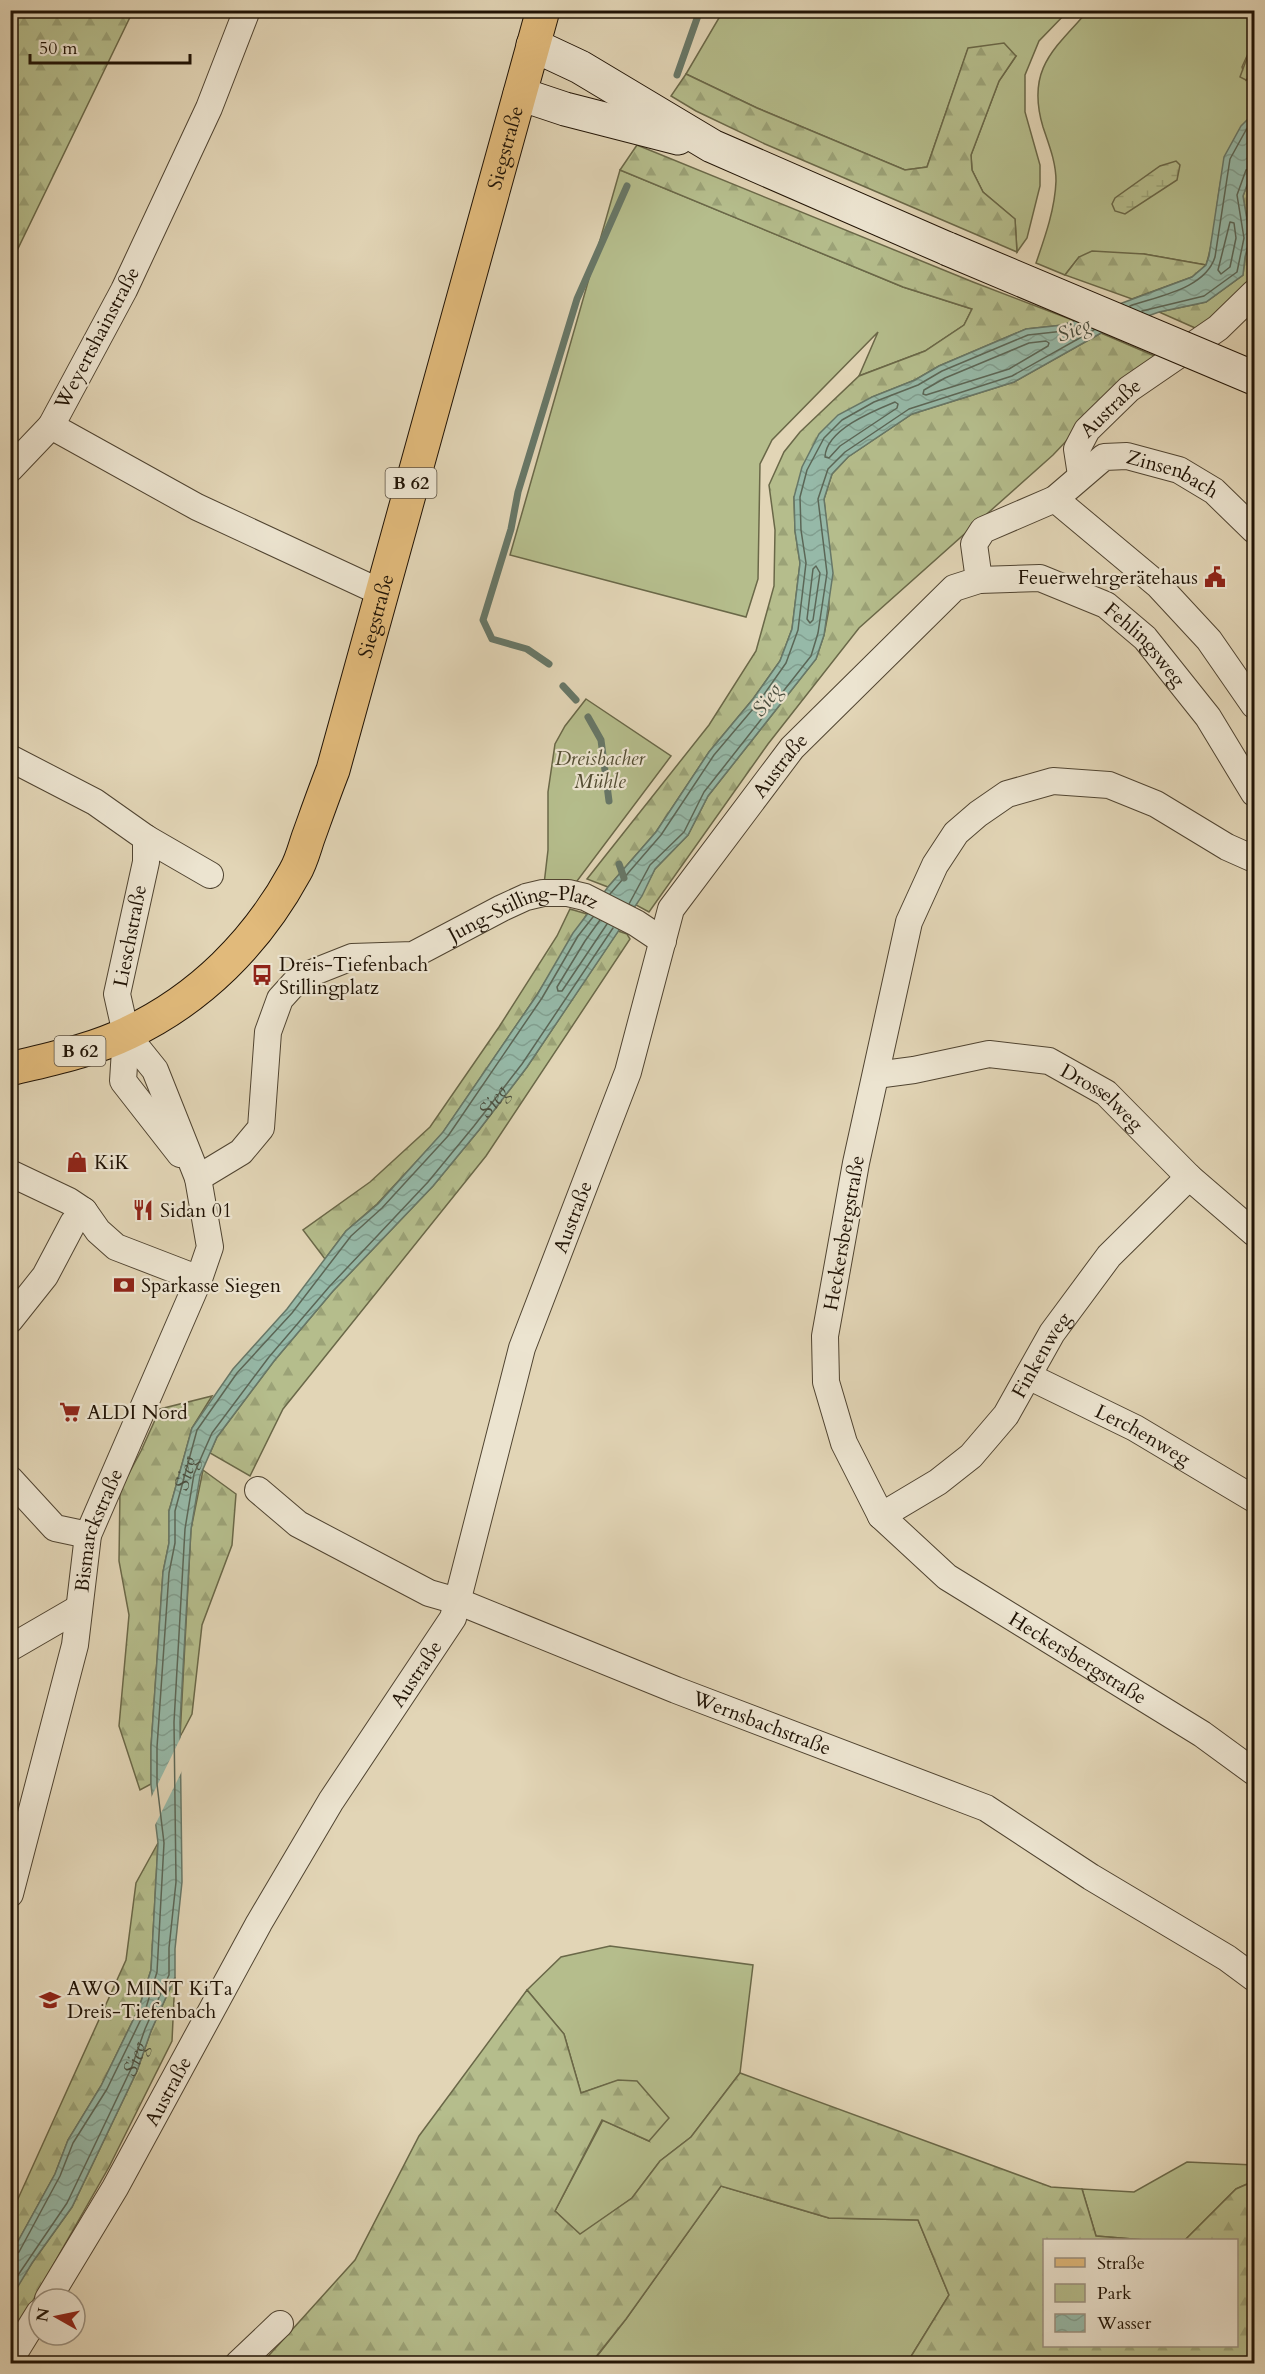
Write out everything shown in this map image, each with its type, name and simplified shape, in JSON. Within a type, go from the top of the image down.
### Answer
[{"type":"main road","name":"Siegstraße","points":[[10,1070],[80,1051],[126,1034],[159,1017],[201,988],[244,947],[270,914],[296,870],[333,770],[380,592],[543,10]]},
{"type":"street","name":"Weyertshainstraße","points":[[247,10],[209,108],[124,290],[51,426],[197,507],[380,592]]},
{"type":"street","points":[[533,45],[580,67],[712,146],[948,249],[1254,378]]},
{"type":"street","points":[[520,94],[565,109],[712,146]]},
{"type":"street","name":"Austraße","points":[[1081,475],[1077,449],[1088,430],[1129,389],[1218,328],[1254,293]]},
{"type":"street","points":[[10,469],[51,426]]},
{"type":"street","name":"Zinsenbach","points":[[1081,475],[1104,457],[1127,456],[1179,470],[1214,491],[1254,530]]},
{"type":"street","points":[[979,580],[974,544],[983,530],[1054,499],[1081,475]]},
{"type":"street","points":[[1054,499],[1158,585],[1209,640],[1254,705]]},
{"type":"street","name":"Fehlingsweg","points":[[979,580],[1040,578],[1106,605],[1145,638],[1201,708],[1254,793]]},
{"type":"street","name":"Austraße","points":[[55,2287],[115,2188],[259,1923],[331,1801],[453,1618],[522,1348],[628,1072],[671,909],[792,748],[954,588],[979,580]]},
{"type":"street","points":[[10,758],[95,802],[146,838],[210,875]]},
{"type":"street","name":"Heckersbergstraße","points":[[1254,859],[1227,847],[1156,804],[1109,785],[1053,781],[1007,794],[956,833],[934,865],[909,922],[856,1163],[825,1336],[826,1382],[844,1443],[881,1516],[946,1577],[1202,1734],[1254,1772]]},
{"type":"street","name":"Lieschstraße","points":[[126,1034],[117,994],[146,862],[146,838]]},
{"type":"street","name":"Jung-Stilling-Platz","points":[[198,1178],[241,1152],[261,1128],[268,1032],[280,999],[299,978],[352,957],[412,955],[526,897],[543,893],[567,893],[585,897],[636,923],[663,941]]},
{"type":"street","name":"Bismarckstraße","points":[[10,1894],[75,1645],[88,1535],[199,1279],[210,1247],[198,1178],[123,1081],[126,1034]]},
{"type":"street","name":"Drosselweg","points":[[876,1075],[914,1070],[989,1054],[1049,1061],[1106,1093],[1189,1177],[1254,1233]]},
{"type":"street","points":[[10,1173],[69,1201],[84,1211],[98,1231],[116,1247],[199,1279]]},
{"type":"street","name":"Finkenweg","points":[[881,1516],[938,1482],[971,1456],[1006,1415],[1052,1333],[1109,1256],[1189,1177]]},
{"type":"street","points":[[10,1320],[45,1276],[73,1222],[84,1211]]},
{"type":"street","name":"Lerchenweg","points":[[1028,1376],[1135,1428],[1254,1499]]},
{"type":"street","points":[[10,1479],[55,1528],[88,1535]]},
{"type":"street","name":"Wernsbachstraße","points":[[258,1490],[298,1524],[429,1593],[457,1600],[676,1690],[986,1808],[1091,1877],[1227,1958],[1254,1978]]},
{"type":"street","points":[[10,1648],[79,1608]]},
{"type":"street","points":[[238,2364],[280,2324]]},
{"type":"street","points":[[10,2360],[27,2332]]},
{"type":"green space","points":[[10,11],[133,11],[11,263]]},
{"type":"green space","points":[[723,11],[1068,11],[1039,41],[1025,75],[1025,112],[1040,165],[1040,186],[1027,238],[1017,252],[1015,219],[983,192],[972,170],[971,155],[999,81],[1016,56],[968,49],[927,167],[905,170],[757,108],[686,74]]},
{"type":"green space","points":[[1088,11],[1254,11],[1251,47],[1242,67],[1246,80],[1254,72],[1254,113],[1240,130],[1230,148],[1224,166],[1206,265],[1144,254],[1079,257],[1065,275],[1036,263],[1052,212],[1056,181],[1039,107],[1038,90],[1046,62]]},
{"type":"green space","points":[[1254,28],[1254,72],[1246,80],[1240,77],[1251,47]]},
{"type":"green space","points":[[1004,43],[1016,56],[999,81],[971,155],[972,170],[983,192],[1015,219],[1017,252],[765,144],[696,111],[671,96],[686,74],[757,108],[905,170],[927,167],[968,48]]},
{"type":"green space","points":[[637,145],[973,282],[1075,321],[1063,325],[1026,329],[939,366],[915,380],[872,397],[794,497],[795,531],[800,563],[792,629],[780,661],[753,699],[709,752],[656,832],[608,887],[587,879],[709,725],[756,651],[774,586],[775,530],[769,485],[784,452],[800,432],[859,376],[925,351],[964,325],[972,309],[903,287],[620,170]]},
{"type":"green space","points":[[1176,161],[1180,165],[1177,180],[1125,214],[1115,211],[1112,204],[1115,198],[1160,166]]},
{"type":"green space","points":[[1254,166],[1254,281],[1202,331],[1159,312],[1206,302],[1243,275],[1250,238],[1243,196]]},
{"type":"green space","points":[[620,170],[903,287],[972,309],[964,325],[925,351],[859,376],[878,332],[772,440],[760,464],[758,579],[746,617],[510,555]]},
{"type":"green space","points":[[1092,251],[1144,254],[1206,265],[1192,277],[1132,299],[1065,275],[1079,257]]},
{"type":"green space","points":[[1101,333],[1157,357],[1108,397],[1053,455],[859,628],[768,744],[649,912],[636,905],[655,869],[688,835],[708,796],[816,659],[829,609],[824,499],[832,474],[848,457],[912,414],[1014,382]]},
{"type":"green space","name":"Dreisbacher Mühle","points":[[586,699],[671,756],[568,893],[543,893],[548,850],[548,792],[555,744],[565,726]]},
{"type":"green space","points":[[570,909],[587,914],[537,995],[442,1134],[377,1204],[346,1231],[325,1259],[303,1230],[370,1182],[430,1127],[499,1027],[557,936]]},
{"type":"green space","points":[[618,931],[627,934],[630,939],[486,1156],[283,1409],[250,1476],[210,1453],[217,1437],[274,1361],[333,1291],[433,1186],[479,1130],[527,1067]]},
{"type":"green space","points":[[212,1396],[192,1428],[169,1511],[169,1543],[163,1572],[151,1747],[151,1784],[140,1790],[119,1726],[129,1615],[119,1561],[120,1490],[160,1409]]},
{"type":"green space","points":[[203,1470],[236,1494],[232,1545],[202,1625],[192,1714],[180,1737],[191,1529]]},
{"type":"green space","points":[[158,1843],[151,1970],[139,2008],[101,2086],[68,2140],[55,2174],[11,2254],[11,2210],[126,1960],[136,1883]]},
{"type":"green space","points":[[610,1946],[753,1965],[740,2073],[691,2137],[660,2161],[632,2198],[580,2235],[555,2211],[603,2120],[649,2141],[614,2082],[581,2093],[564,2034],[527,1990],[561,1957]]},
{"type":"green space","points":[[175,1977],[172,2041],[109,2167],[41,2287],[27,2287],[27,2311],[11,2339],[10,2298],[72,2207],[137,2071],[151,2031]]},
{"type":"green space","points":[[527,1990],[564,2034],[581,2093],[618,2080],[637,2081],[669,2118],[649,2141],[602,2120],[555,2211],[580,2234],[632,2198],[660,2161],[691,2137],[740,2073],[1051,2187],[1082,2189],[1096,2236],[1133,2239],[1043,2239],[1043,2347],[1238,2347],[1238,2239],[1186,2239],[1236,2189],[1254,2181],[1254,2363],[907,2363],[949,2295],[918,2220],[829,2218],[721,2186],[626,2319],[591,2363],[262,2363],[355,2260],[419,2136]]},
{"type":"green space","points":[[1187,2162],[1254,2165],[1254,2181],[1236,2189],[1186,2239],[1096,2236],[1082,2189],[1134,2192]]},
{"type":"green space","points":[[721,2186],[829,2218],[918,2220],[949,2295],[907,2363],[591,2364]]},
{"type":"water","name":"Sieg","points":[[1254,113],[1254,166],[1243,196],[1250,238],[1243,275],[1206,302],[1159,312],[1101,333],[1014,382],[912,414],[848,457],[832,474],[824,499],[833,573],[824,635],[816,659],[708,796],[688,835],[655,869],[642,896],[527,1067],[479,1130],[433,1186],[333,1291],[274,1361],[217,1437],[200,1476],[191,1529],[180,1722],[182,1882],[175,1949],[175,1977],[151,2031],[137,2071],[72,2207],[32,2263],[11,2298],[11,2254],[55,2174],[68,2140],[101,2086],[139,2008],[151,1970],[158,1843],[151,1785],[151,1747],[163,1572],[169,1543],[169,1511],[192,1428],[233,1369],[287,1309],[346,1231],[378,1204],[443,1132],[537,995],[573,933],[608,887],[656,832],[709,752],[753,699],[780,661],[792,629],[800,563],[795,531],[794,497],[802,467],[819,434],[838,415],[872,397],[915,380],[939,366],[1026,329],[1063,325],[1192,277],[1206,265],[1209,256],[1224,157],[1241,126]]},
{"type":"pier","points":[[183,1733],[183,1769],[153,1829],[150,1800]]},
{"type":"waterway","points":[[677,75],[700,10]]},
{"type":"waterway","points":[[549,664],[527,649],[492,639],[483,620],[511,529],[518,492],[577,299],[627,186]]},
{"type":"waterway","points":[[563,686],[576,700]]},
{"type":"waterway","points":[[588,717],[601,740],[609,801]]},
{"type":"waterway","points":[[619,864],[624,878]]},
{"type":"place","name":"Feuerwehrgerätehaus","points":[[1215,577]]},
{"type":"place","name":"Dreis-Tiefenbach Stillingplatz","points":[[262,975]]},
{"type":"place","name":"KiK","points":[[77,1162]]},
{"type":"place","name":"Sidan 01","points":[[143,1210]]},
{"type":"place","name":"Sparkasse Siegen","points":[[124,1285]]},
{"type":"place","name":"ALDI Nord","points":[[70,1412]]},
{"type":"place","name":"AWO MINT KiTa Dreis-Tiefenbach","points":[[50,2000]]}]
